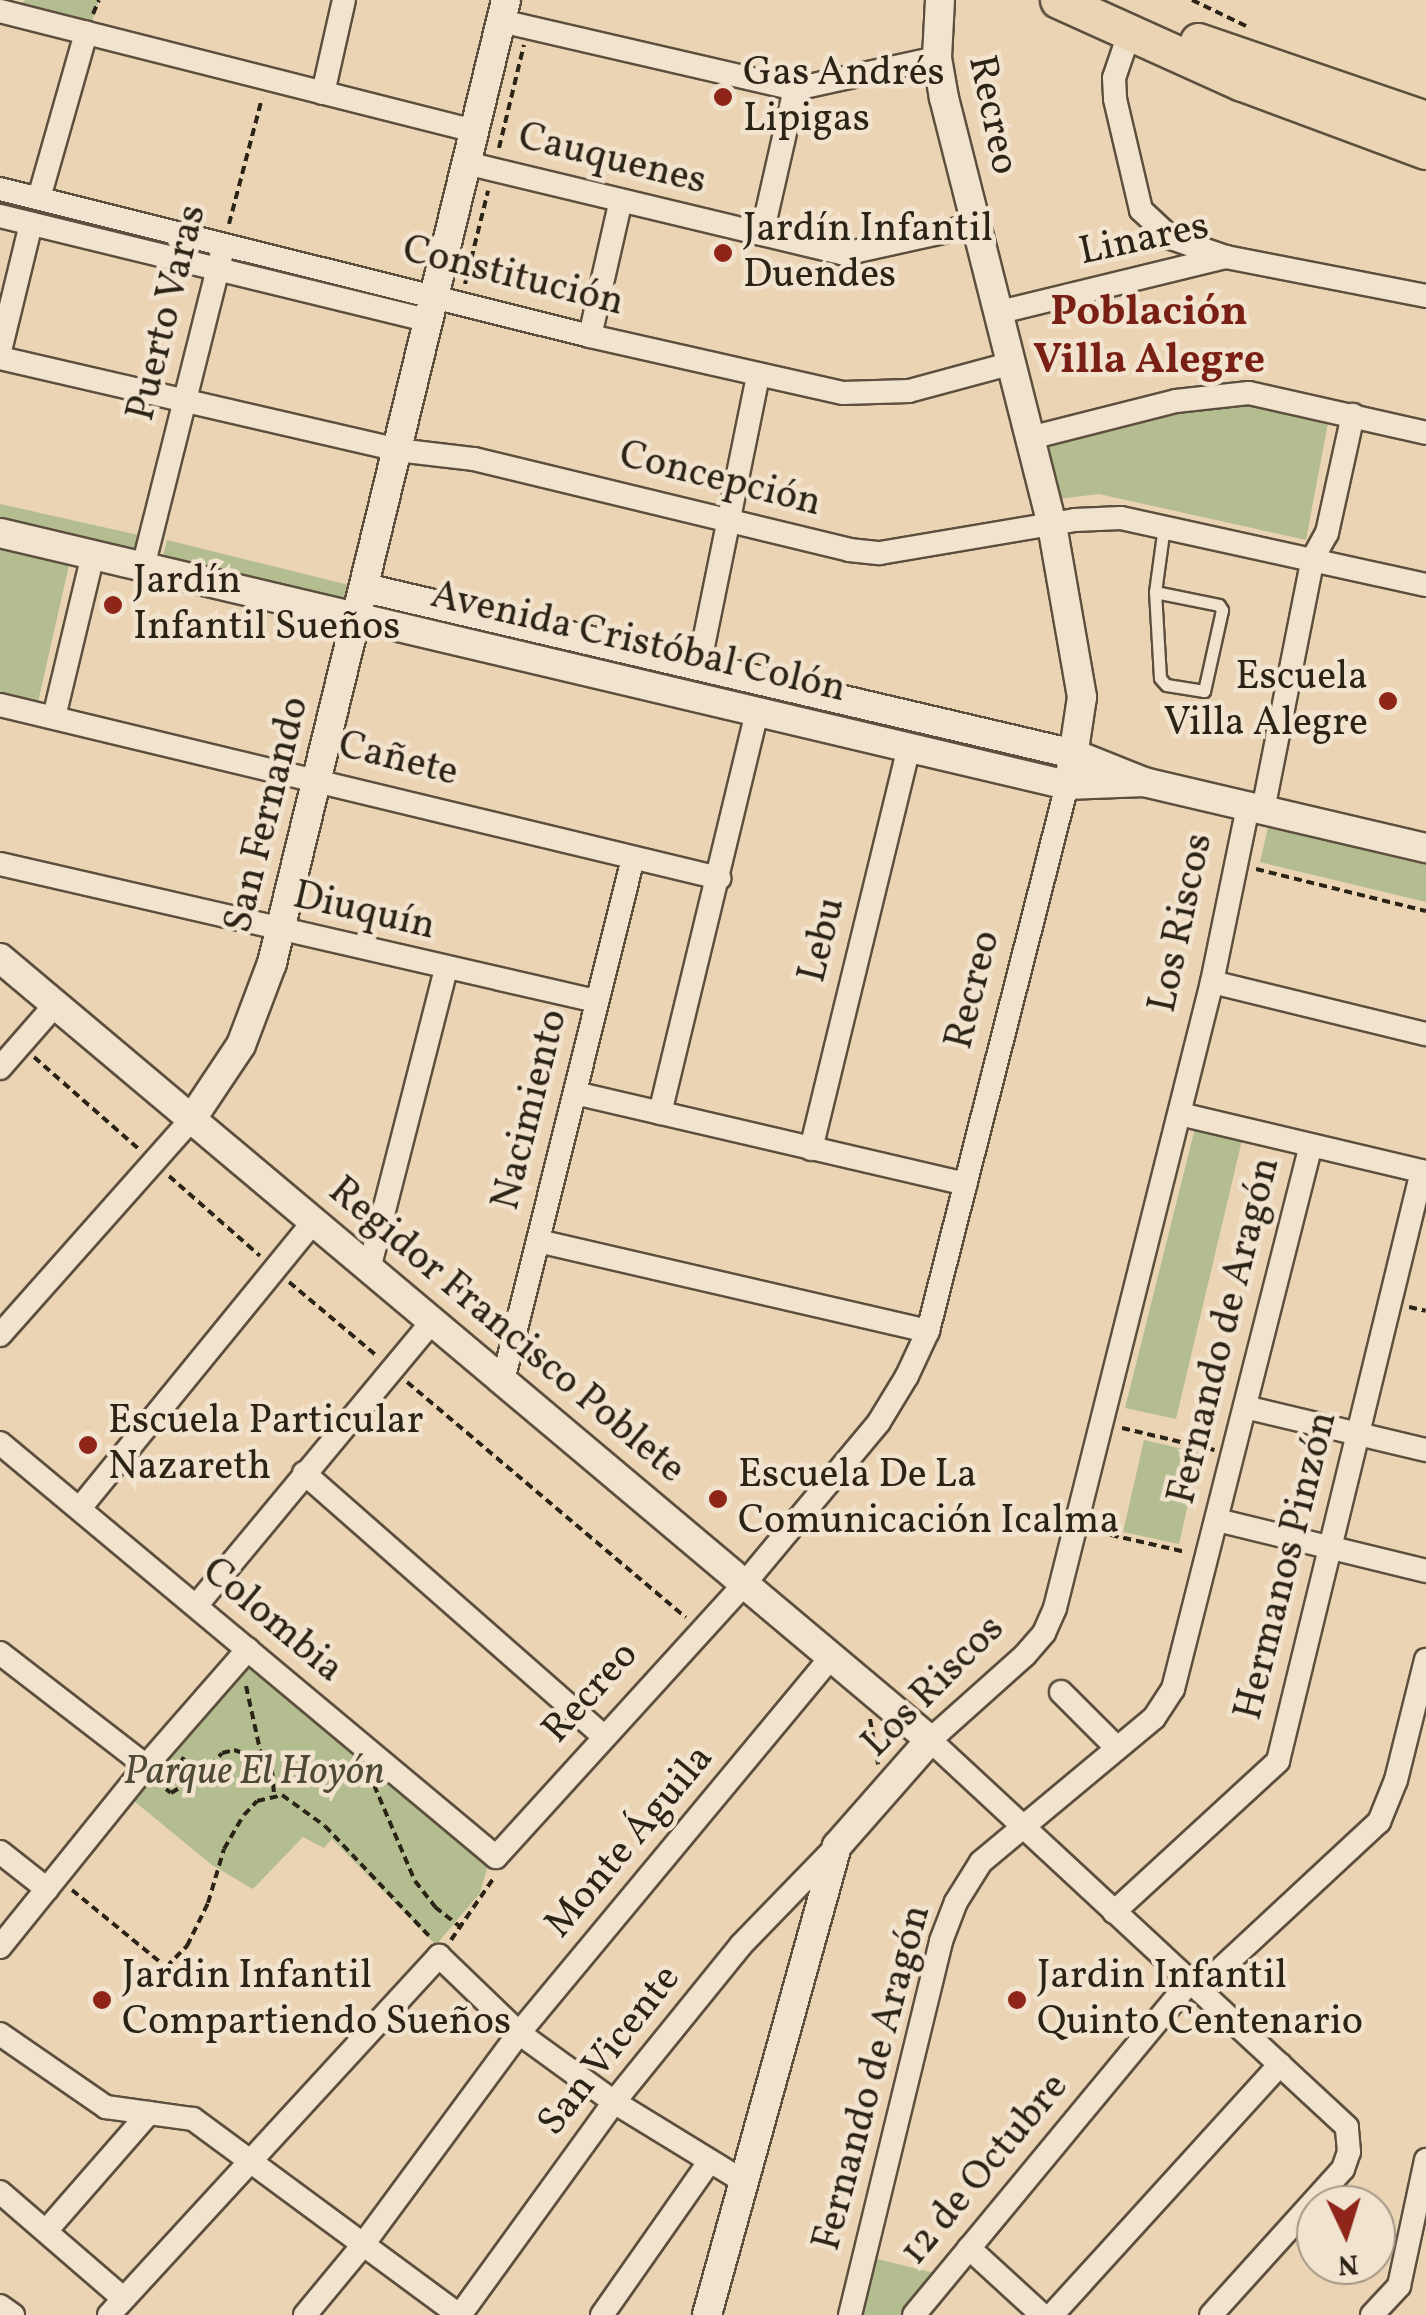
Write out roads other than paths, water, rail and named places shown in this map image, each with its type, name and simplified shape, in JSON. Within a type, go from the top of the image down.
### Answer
[{"type":"main road","points":[[1058,0],[1240,82],[1426,151]]},
{"type":"main road","points":[[1111,0],[1211,46],[1426,120]]},
{"type":"street","points":[[323,92],[344,0]]},
{"type":"street","name":"Recreo","points":[[496,1857],[745,1583],[879,1422],[928,1332],[1067,785],[1082,698],[1052,525],[996,312],[937,58],[940,0]]},
{"type":"street","points":[[503,10],[794,89],[937,58]]},
{"type":"street","name":"San Fernando","points":[[0,1335],[191,1120],[241,1046],[280,931],[503,10]]},
{"type":"street","name":"Cauquenes","points":[[0,12],[474,130]]},
{"type":"street","points":[[39,198],[86,33]]},
{"type":"street","points":[[1129,34],[1114,78],[1115,98],[1141,210],[1171,238],[1226,257]]},
{"type":"street","points":[[762,234],[794,89]]},
{"type":"street","name":"Cauquenes","points":[[466,163],[844,254],[975,225]]},
{"type":"street","name":"Constitución","points":[[0,189],[225,242],[431,308]]},
{"type":"street","points":[[590,336],[621,200]]},
{"type":"street","name":"Constitución","points":[[0,216],[218,269],[590,336],[842,393],[888,394],[1009,364]]},
{"type":"street","points":[[0,355],[31,224]]},
{"type":"street","name":"Puerto Varas","points":[[143,567],[225,242]]},
{"type":"street","name":"Linares","points":[[996,312],[1226,257],[1426,296]]},
{"type":"street","name":"Concepción","points":[[0,355],[184,404],[397,450],[474,459],[849,550],[880,553],[1099,518],[1165,525],[1426,585]]},
{"type":"street","points":[[700,666],[758,376]]},
{"type":"street","points":[[1030,438],[1214,394],[1249,393],[1426,432]]},
{"type":"street","name":"Los Riscos","points":[[708,2315],[836,1846],[930,1740],[1025,1656],[1044,1633],[1055,1608],[1180,1114],[1236,864],[1256,808],[1313,558],[1327,533],[1353,414]]},
{"type":"street","name":"Avenida Cristóbal Colón","points":[[0,533],[1067,785],[1144,782]]},
{"type":"street","points":[[54,717],[93,555]]},
{"type":"street","name":"Avenida Cristóbal Colón","points":[[365,588],[1074,754],[1144,782],[1426,848]]},
{"type":"street","name":"Cañete","points":[[0,705],[720,878]]},
{"type":"street","points":[[660,1113],[758,712]]},
{"type":"street","name":"Lebu","points":[[811,1149],[908,748]]},
{"type":"street","name":"Nacimiento","points":[[503,1381],[633,858]]},
{"type":"street","name":"Diuquín","points":[[0,864],[446,970],[596,1000]]},
{"type":"street","name":"Regidor Francisco Poblete","points":[[0,958],[930,1740],[1338,2116],[1349,2138],[1343,2169],[1211,2315]]},
{"type":"street","points":[[369,1269],[446,970]]},
{"type":"street","points":[[1212,982],[1426,1034]]},
{"type":"street","points":[[0,1068],[55,1004]]},
{"type":"street","points":[[575,1093],[966,1184]]},
{"type":"street","points":[[1180,1114],[1424,1172]]},
{"type":"street","name":"Fernando de Aragón","points":[[850,2315],[948,1921],[981,1862],[1154,1718],[1173,1688],[1311,1145]]},
{"type":"street","name":"Hermanos Pinzón","points":[[1114,1912],[1278,1761],[1424,1172]]},
{"type":"street","points":[[80,1508],[313,1222]]},
{"type":"street","points":[[538,1241],[928,1332]]},
{"type":"street","points":[[196,1606],[432,1322]]},
{"type":"street","points":[[1245,1407],[1426,1450]]},
{"type":"street","name":"Colombia","points":[[0,1443],[196,1606],[242,1655],[496,1857]]},
{"type":"street","points":[[304,1472],[605,1737]]},
{"type":"street","points":[[1217,1520],[1426,1571]]},
{"type":"street","points":[[0,1653],[146,1766]]},
{"type":"street","points":[[0,1947],[146,1766],[242,1655]]},
{"type":"street","name":"Monte Águila","points":[[305,2315],[362,2246],[520,2033],[832,1656]]},
{"type":"street","name":"12 de Octubre","points":[[914,2315],[1194,1985],[1380,1822],[1396,1780],[1426,1660]]},
{"type":"street","points":[[1062,1692],[1117,1748]]},
{"type":"street","name":"San Vicente","points":[[460,2315],[614,2102],[741,1944],[836,1846]]},
{"type":"street","points":[[0,1852],[52,1883]]},
{"type":"street","points":[[0,2192],[46,2232],[116,2306],[441,1953],[520,2033],[614,2102],[742,2181]]},
{"type":"street","points":[[0,2034],[106,2107],[193,2119],[460,2315]]},
{"type":"street","points":[[1052,2315],[1280,2064]]},
{"type":"street","points":[[46,2232],[149,2113]]},
{"type":"street","points":[[602,2315],[710,2160]]},
{"type":"street","points":[[1372,2315],[1399,2286],[1426,2160]]},
{"type":"street","points":[[969,2248],[1042,2315]]},
{"type":"street","points":[[0,2306],[13,2315]]},
{"type":"lane","points":[[1155,592],[1219,605],[1222,610],[1204,691],[1166,685],[1160,678],[1155,592],[1165,525]]},
{"type":"place","name":"Gas Andrés Lipigas","points":[[723,97]]},
{"type":"place","name":"Jardín Infantil Duendes","points":[[723,253]]},
{"type":"place","name":"Jardín Infantil Sueños","points":[[113,605]]},
{"type":"place","name":"Escuela Villa Alegre","points":[[1388,701]]},
{"type":"place","name":"Escuela Particular Nazareth","points":[[88,1445]]},
{"type":"place","name":"Escuela De La Comunicación Icalma","points":[[718,1499]]},
{"type":"place","name":"Jardin Infantil Compartiendo Sueños","points":[[102,2000]]},
{"type":"place","name":"Jardin Infantil Quinto Centenario","points":[[1017,2000]]},
{"type":"district","name":"Población Villa Alegre","points":[[1149,338]]},
{"type":"park label","name":"Parque El Hoyón","points":[[254,1773]]}]
